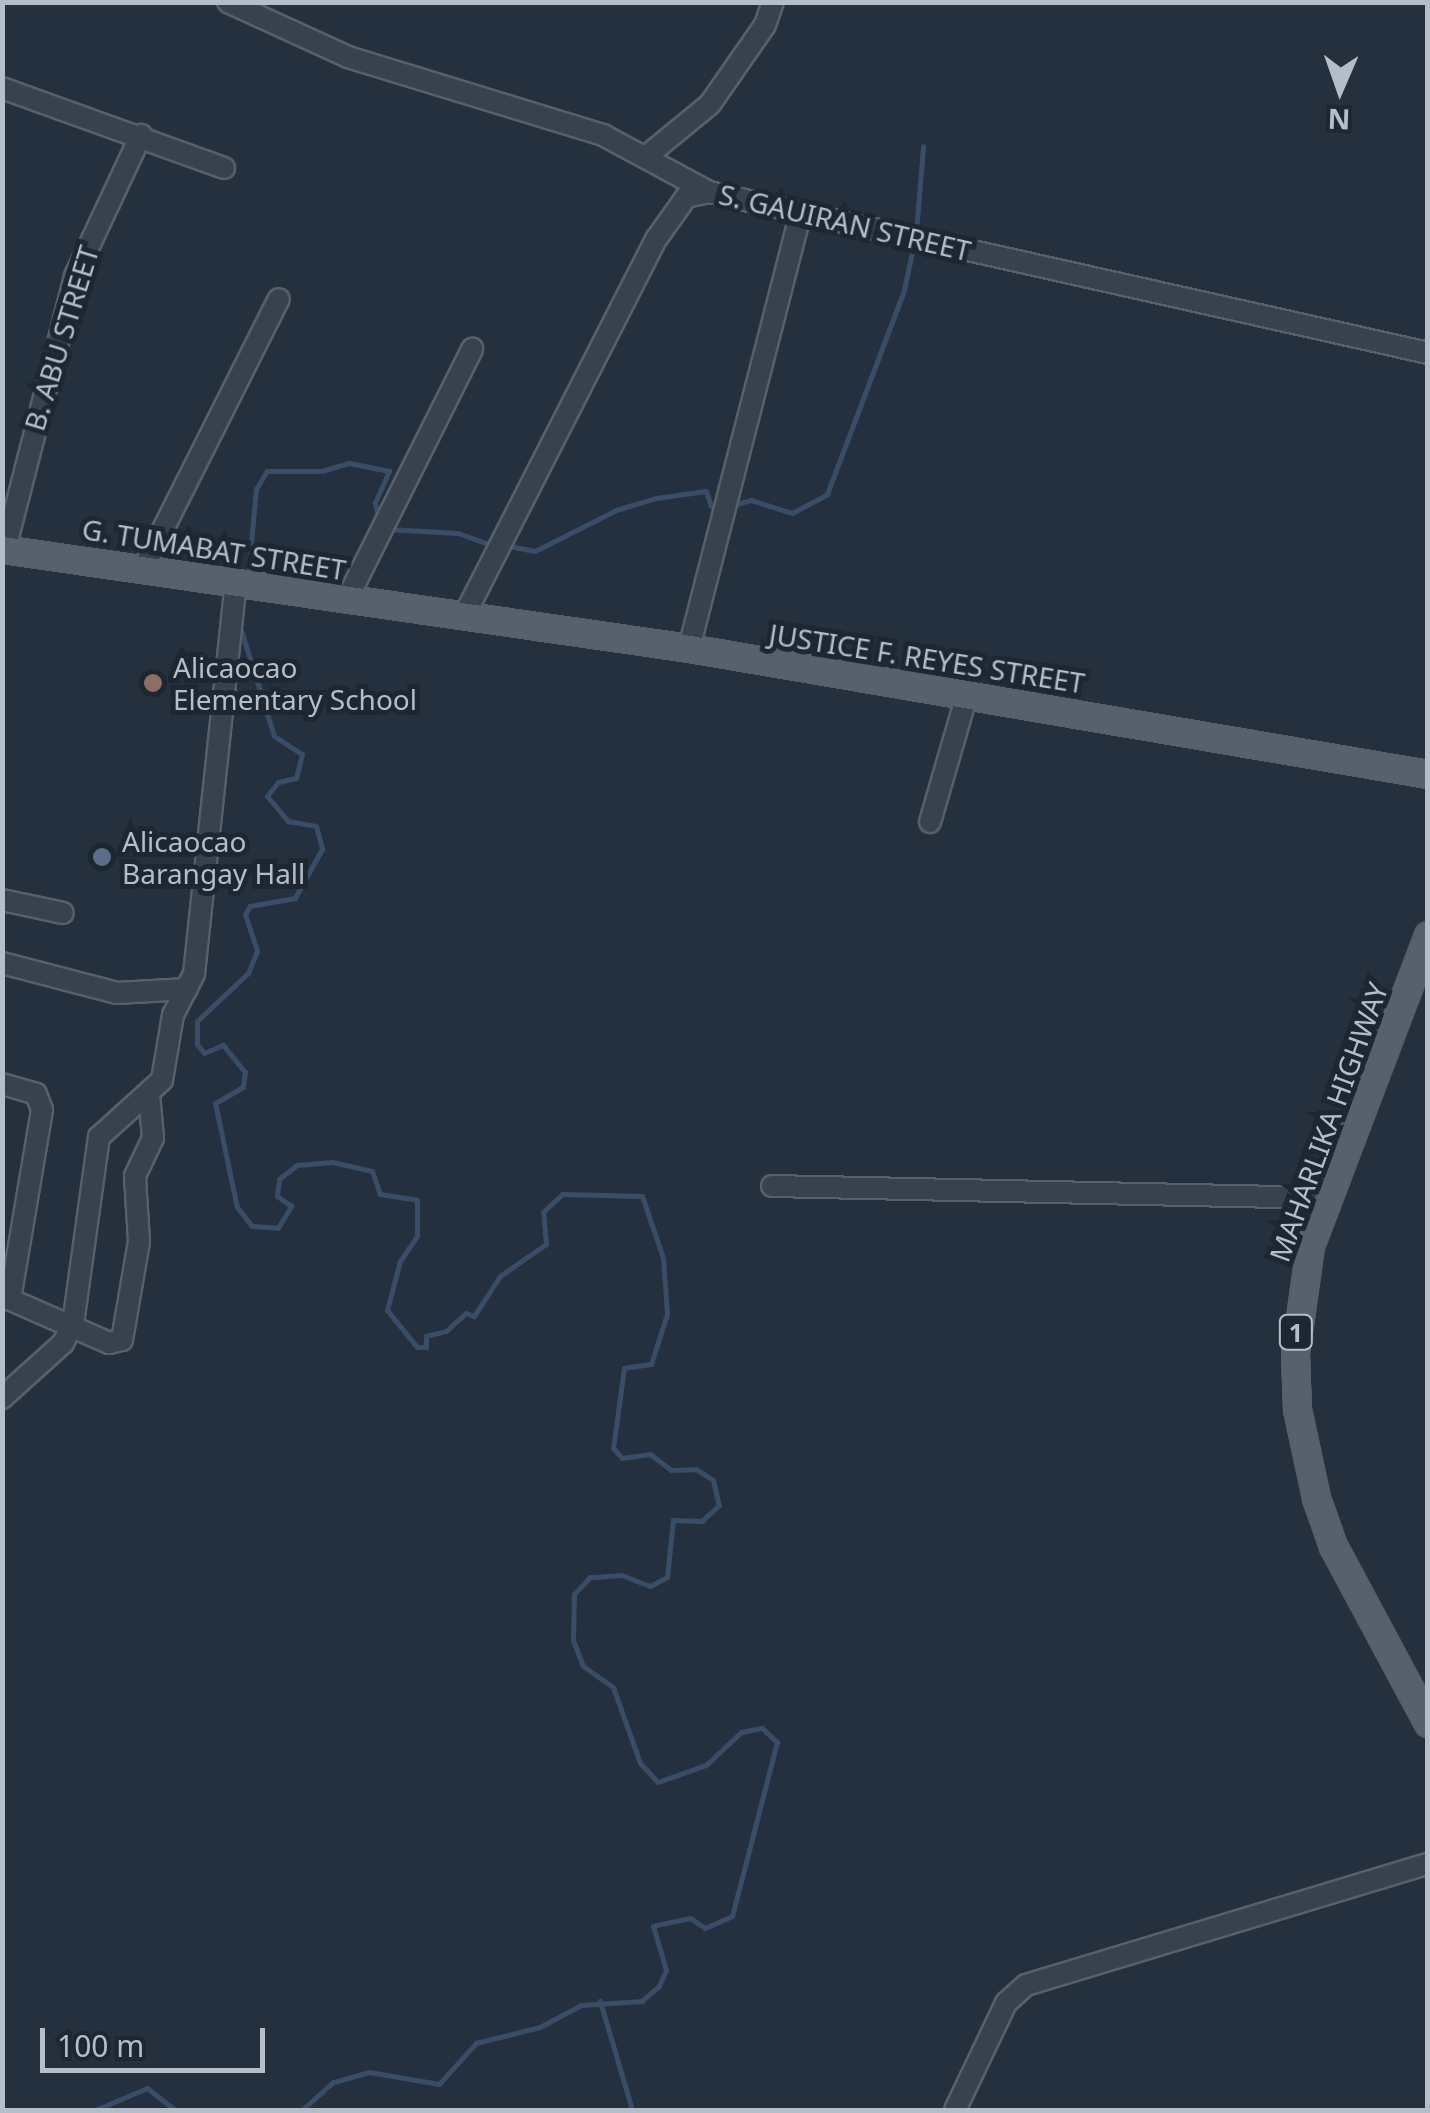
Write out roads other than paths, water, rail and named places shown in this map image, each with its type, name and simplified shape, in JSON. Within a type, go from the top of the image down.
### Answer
[{"type":"main road","name":"G. TUMABAT STREET","points":[[4,549],[416,609]]},
{"type":"main road","name":"JUSTICE F. REYES STREET","points":[[416,609],[688,648],[1428,774]]},
{"type":"main road","name":"MAHARLIKA HIGHWAY","points":[[1428,935],[1326,1198],[1296,1329],[1296,1409],[1305,1458],[1333,1546],[1428,1723]]},
{"type":"street","name":"S. GAUIRAN STREET","points":[[228,2],[348,58],[396,67],[648,155],[709,192],[917,235],[1428,353]]},
{"type":"street","points":[[648,155],[710,104],[765,25],[773,2]]},
{"type":"street","points":[[2,88],[224,168]]},
{"type":"street","name":"B. ABU STREET","points":[[4,549],[75,276],[140,135]]},
{"type":"street","points":[[464,616],[657,238],[686,197],[709,192]]},
{"type":"street","points":[[688,648],[801,212]]},
{"type":"street","points":[[143,569],[279,299]]},
{"type":"street","points":[[347,599],[472,350]]},
{"type":"street","points":[[2,1398],[63,1343],[73,1324],[99,1138],[149,1094],[166,1070],[170,1028],[200,949],[243,584]]},
{"type":"street","points":[[930,822],[967,695]]},
{"type":"street","points":[[2,900],[63,913]]},
{"type":"street","points":[[2,963],[117,994],[187,989]]},
{"type":"street","points":[[2,1084],[36,1094],[42,1110],[6,1298],[109,1343],[126,1334],[139,1242],[135,1176],[153,1138],[149,1094]]},
{"type":"street","points":[[772,1186],[1326,1198]]},
{"type":"street","points":[[955,2110],[1003,2008],[1026,1984],[1428,1864]]},
{"type":"waterway","points":[[916,232],[923,146]]},
{"type":"waterway","points":[[730,506],[751,500],[792,513],[827,494],[904,290],[914,243]]},
{"type":"waterway","points":[[248,575],[256,489],[267,471],[322,471],[349,463],[389,471],[375,503],[379,522]]},
{"type":"waterway","points":[[509,546],[535,551],[616,510],[656,498],[706,491],[711,506],[719,506]]},
{"type":"waterway","points":[[387,529],[458,533],[493,546]]},
{"type":"waterway","points":[[241,630],[274,736],[302,754],[296,778],[278,782],[267,796],[288,821],[316,826],[322,849],[295,898],[250,906],[245,914],[257,951],[248,973],[197,1021],[197,1044],[204,1053],[223,1045],[245,1072],[243,1087],[215,1103],[237,1207],[252,1226],[278,1228],[291,1206],[277,1196],[279,1179],[297,1165],[332,1162],[372,1171],[380,1194],[417,1200],[417,1236],[400,1261],[387,1310],[417,1347],[426,1347],[426,1336],[446,1331],[466,1313],[474,1316],[500,1276],[546,1244],[543,1212],[562,1194],[642,1196],[663,1258],[667,1314],[651,1364],[624,1368],[613,1448],[622,1458],[650,1454],[671,1470],[696,1469],[713,1480],[719,1505],[702,1521],[673,1520],[667,1577],[650,1586],[622,1575],[590,1577],[574,1594],[573,1640],[583,1666],[613,1687],[640,1763],[658,1782],[706,1765],[741,1732],[762,1728],[777,1742],[732,1916],[705,1928],[690,1918],[653,1926],[666,1970],[659,1986],[642,2001],[581,2005],[540,2027],[476,2043],[439,2084],[369,2072],[333,2082],[302,2110]]},
{"type":"waterway","points":[[600,2001],[632,2110]]},
{"type":"waterway","points":[[95,2110],[147,2088],[175,2110]]},
{"type":"place","name":"Alicaocao Elementary School","points":[[153,683]]},
{"type":"place","name":"Alicaocao Barangay Hall","points":[[102,857]]}]
